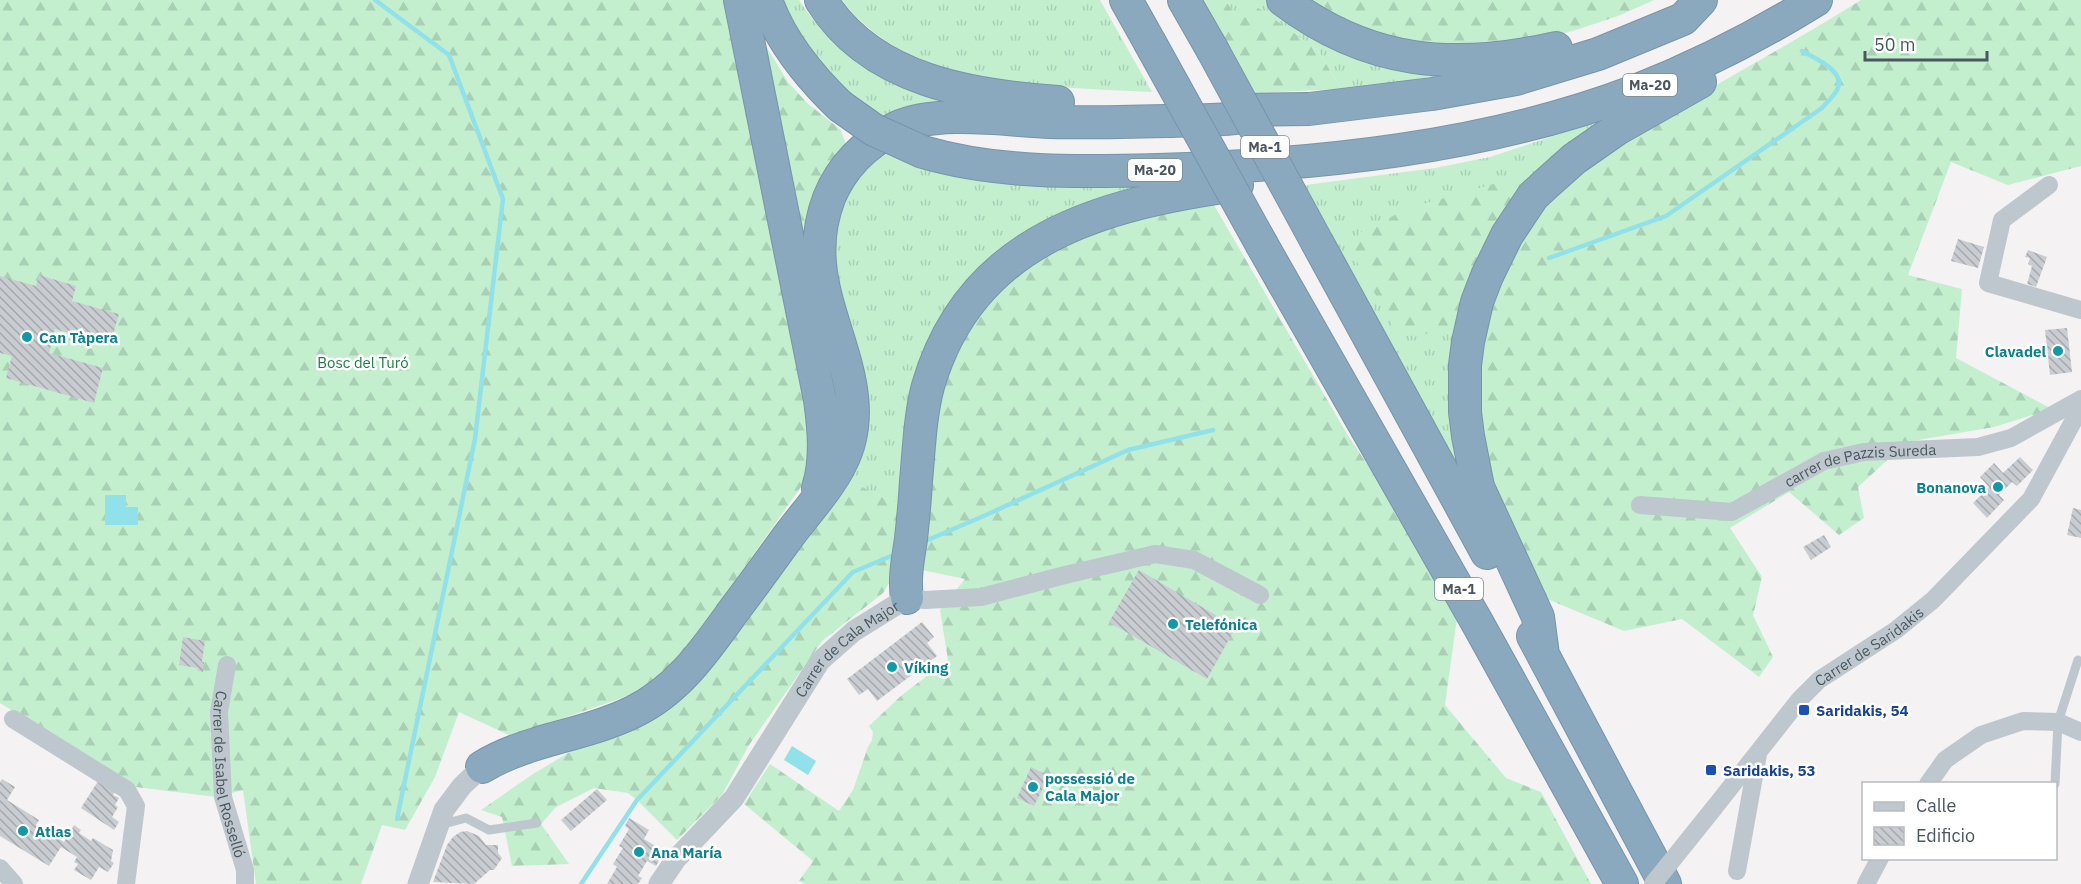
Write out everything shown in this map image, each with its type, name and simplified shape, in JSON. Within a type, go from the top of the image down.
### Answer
[{"type":"highway","points":[[740,0],[821,407],[824,448],[815,500]]},
{"type":"highway","name":"Ma-20","points":[[766,0],[794,54],[820,87],[840,106],[874,130],[923,152],[956,161],[990,166],[1079,170],[1242,166],[1389,151],[1508,130],[1599,104],[1706,61],[1816,0]]},
{"type":"highway","points":[[821,0],[832,16],[852,36],[884,60],[922,78],[959,90],[1005,98],[1048,101],[1266,111],[1310,109],[1432,94],[1516,79],[1598,54],[1683,19],[1701,0]]},
{"type":"highway","name":"Ma-1","points":[[1184,0],[1665,884]]},
{"type":"highway","points":[[1282,0],[1330,30],[1369,46],[1420,59],[1461,62],[1531,54],[1574,44],[1613,32],[1693,0]]},
{"type":"highway","name":"Ma-1","points":[[1131,14],[1457,585],[1622,884]]},
{"type":"highway","points":[[1542,655],[1538,617],[1478,487],[1468,436],[1465,411],[1465,364],[1472,322],[1487,276],[1519,216],[1533,196],[1558,172],[1617,129],[1766,45],[1783,20]]},
{"type":"highway","points":[[482,767],[518,749],[620,718],[646,705],[670,688],[698,660],[842,462],[851,438],[853,417],[849,376],[822,280],[819,256],[820,231],[824,213],[837,181],[859,152],[897,128],[925,119],[973,118],[1109,123],[1234,118],[1266,111]]},
{"type":"highway","points":[[907,598],[905,583],[922,421],[928,389],[937,359],[966,308],[991,279],[1023,251],[1062,228],[1184,192],[1364,166],[1389,151]]},
{"type":"street","points":[[2049,185],[2002,220],[1988,283],[2081,310]]},
{"type":"street","name":"carrer de Pazzis Sureda","points":[[1640,505],[1732,512],[1824,461],[1864,452],[1978,447],[2011,438],[2081,399]]},
{"type":"street","name":"Carrer de Saridakis","points":[[1653,884],[1800,699],[1819,680],[1896,630],[1933,600],[2031,499],[2081,406]]},
{"type":"street","name":"Carrer de Cala Major","points":[[659,884],[676,859],[734,798],[820,661],[854,631],[907,598],[925,600],[981,597],[1155,554],[1194,560],[1260,595]]},
{"type":"street","name":"Carrer de Isabel Rosselló","points":[[227,665],[219,712],[223,797],[245,870],[245,884]]},
{"type":"street","points":[[13,719],[127,790],[136,806],[126,884]]},
{"type":"street","points":[[1929,782],[1945,760],[1981,735],[2024,721],[2058,722],[2081,732]]},
{"type":"street","points":[[1737,871],[1758,752]]},
{"type":"street","points":[[418,884],[444,810],[452,798],[482,767]]},
{"type":"street","points":[[1866,884],[1879,860]]},
{"type":"street","points":[[0,868],[14,884]]},
{"type":"lane","points":[[2055,782],[2058,722],[2078,660]]},
{"type":"lane","points":[[440,825],[466,818],[489,830],[537,823]]},
{"type":"green space","name":"Bosc del Turó","points":[[0,0],[731,0],[801,373],[811,454],[803,484],[692,642],[666,670],[645,688],[511,736],[459,712],[435,777],[405,830],[382,825],[361,884],[256,884],[243,790],[216,797],[136,787],[0,703]]},
{"type":"green space","points":[[779,0],[799,0],[832,40],[849,56],[868,68],[909,87],[959,101],[881,119],[863,107],[807,51]]},
{"type":"green space","points":[[842,0],[1100,0],[1152,92],[1027,84],[984,78],[943,67],[904,52],[870,30]]},
{"type":"green space","points":[[1204,0],[1225,0],[1237,17],[1254,5],[1318,50],[1341,89],[1255,93]]},
{"type":"green space","points":[[1225,0],[1268,0],[1444,74],[1405,82],[1341,89],[1318,50],[1237,17]]},
{"type":"green space","points":[[1305,0],[1654,0],[1618,16],[1530,42],[1416,46],[1346,24]]},
{"type":"green space","points":[[1861,0],[2081,0],[2081,166],[2008,185],[1951,162],[1908,275],[1962,289],[1956,358],[2052,409],[1994,427],[1907,442],[1858,487],[1864,518],[1839,535],[1789,492],[1730,528],[1762,577],[1753,615],[1773,657],[1759,677],[1682,619],[1624,631],[1540,596],[1510,529],[1487,460],[1481,425],[1479,390],[1481,354],[1488,317],[1504,272],[1542,210],[1564,184],[1670,112]]},
{"type":"green space","points":[[759,35],[788,82],[807,103],[841,130],[846,145],[820,178],[807,214],[802,241]]},
{"type":"green space","points":[[1595,122],[1599,130],[1460,325],[1467,483],[1305,185],[1435,168],[1490,157]]},
{"type":"green space","points":[[878,151],[910,164],[975,179],[1042,185],[1144,185],[1146,193],[903,506],[845,479],[831,272],[836,206]]},
{"type":"green space","points":[[1511,179],[1522,194],[1460,325],[1414,337],[1393,326],[1351,251],[1359,233],[1409,208]]},
{"type":"green space","points":[[1211,200],[1347,434],[1393,503],[1457,618],[1445,705],[1506,778],[1541,792],[1591,884],[805,884],[799,881],[813,861],[744,804],[770,764],[839,811],[853,790],[872,740],[873,732],[869,726],[902,695],[948,660],[940,610],[965,579],[922,570],[934,446],[945,381],[970,327],[988,303],[1010,280],[1036,260],[1090,232]]},
{"type":"green space","points":[[845,479],[903,506],[897,570],[883,593],[822,641],[749,745],[722,795],[677,840],[628,793],[594,788],[556,807],[541,824],[569,864],[512,866],[502,817],[481,810],[533,774],[585,743],[627,729]]},
{"type":"water","points":[[105,495],[126,495],[126,507],[138,507],[138,525],[105,525]]},
{"type":"water","points":[[792,746],[816,761],[808,775],[784,760]]},
{"type":"building","points":[[1958,239],[1984,247],[1978,268],[1951,261]]},
{"type":"building","points":[[2028,250],[2047,257],[2036,287],[2027,284],[2032,266],[2028,264],[2030,258],[2025,257]]},
{"type":"building","name":"Can Tàpera","points":[[39,275],[76,286],[72,301],[119,314],[110,345],[55,329],[49,353],[103,368],[94,403],[6,378],[12,356],[0,353],[0,276],[36,286]]},
{"type":"building","name":"Clavadel","points":[[2067,328],[2072,372],[2050,375],[2045,330]]},
{"type":"building","name":"Bonanova","points":[[2020,457],[2033,470],[2017,486],[2012,482],[1999,495],[2004,500],[1987,518],[1973,503],[1989,487],[1980,477],[1994,463],[2003,473]]},
{"type":"building","points":[[2073,508],[2081,510],[2081,538],[2067,535]]},
{"type":"building","points":[[1824,535],[1831,547],[1811,560],[1803,547]]},
{"type":"building","name":"Telefónica","points":[[1139,570],[1236,627],[1207,679],[1109,622]]},
{"type":"building","name":"Víking","points":[[922,622],[934,637],[927,643],[937,656],[877,701],[868,689],[859,695],[847,679]]},
{"type":"building","points":[[183,637],[205,641],[203,672],[198,671],[197,668],[179,665]]},
{"type":"building","name":"possessió de Cala Major","points":[[1031,767],[1049,776],[1034,806],[1017,798]]},
{"type":"building","name":"Atlas","points":[[2,779],[15,787],[7,800],[39,820],[36,825],[64,842],[74,825],[81,830],[79,833],[91,841],[93,838],[113,850],[111,861],[114,863],[108,872],[99,867],[91,880],[74,870],[78,864],[74,862],[77,857],[61,847],[49,866],[0,836],[0,782]]},
{"type":"building","points":[[98,781],[115,792],[113,795],[119,798],[115,805],[118,807],[112,817],[119,822],[114,830],[81,808]]},
{"type":"building","points":[[597,789],[607,800],[571,831],[561,820]]},
{"type":"building","name":"Ana María","points":[[629,818],[649,830],[644,839],[659,848],[654,856],[660,859],[656,866],[647,861],[638,876],[642,878],[638,884],[607,884],[617,867],[613,864],[623,848],[619,846],[629,829],[625,826]]},
{"type":"building","points":[[467,831],[479,836],[486,845],[498,845],[498,853],[502,858],[494,870],[490,870],[474,884],[433,882],[447,845],[460,832]]},
{"type":"waterway","points":[[375,0],[449,55],[503,199],[475,439],[397,819]]},
{"type":"waterway","points":[[1549,258],[1666,216],[1822,108],[1837,90],[1839,83],[1837,77],[1828,66],[1802,51]]},
{"type":"waterway","points":[[923,542],[1128,450],[1213,430]]},
{"type":"waterway","points":[[581,884],[637,800],[853,572],[896,554]]},
{"type":"place","name":"Can Tàpera","points":[[27,337]]},
{"type":"place","name":"Clavadel","points":[[2058,351]]},
{"type":"place","name":"Bonanova","points":[[1998,487]]},
{"type":"place","name":"Telefónica","points":[[1173,624]]},
{"type":"place","name":"Víking","points":[[892,667]]},
{"type":"place","name":"Saridakis, 54","points":[[1804,710]]},
{"type":"place","name":"Saridakis, 53","points":[[1711,770]]},
{"type":"place","name":"possessió de Cala Major","points":[[1033,787]]},
{"type":"place","name":"Atlas","points":[[23,831]]},
{"type":"place","name":"Ana María","points":[[639,852]]}]
